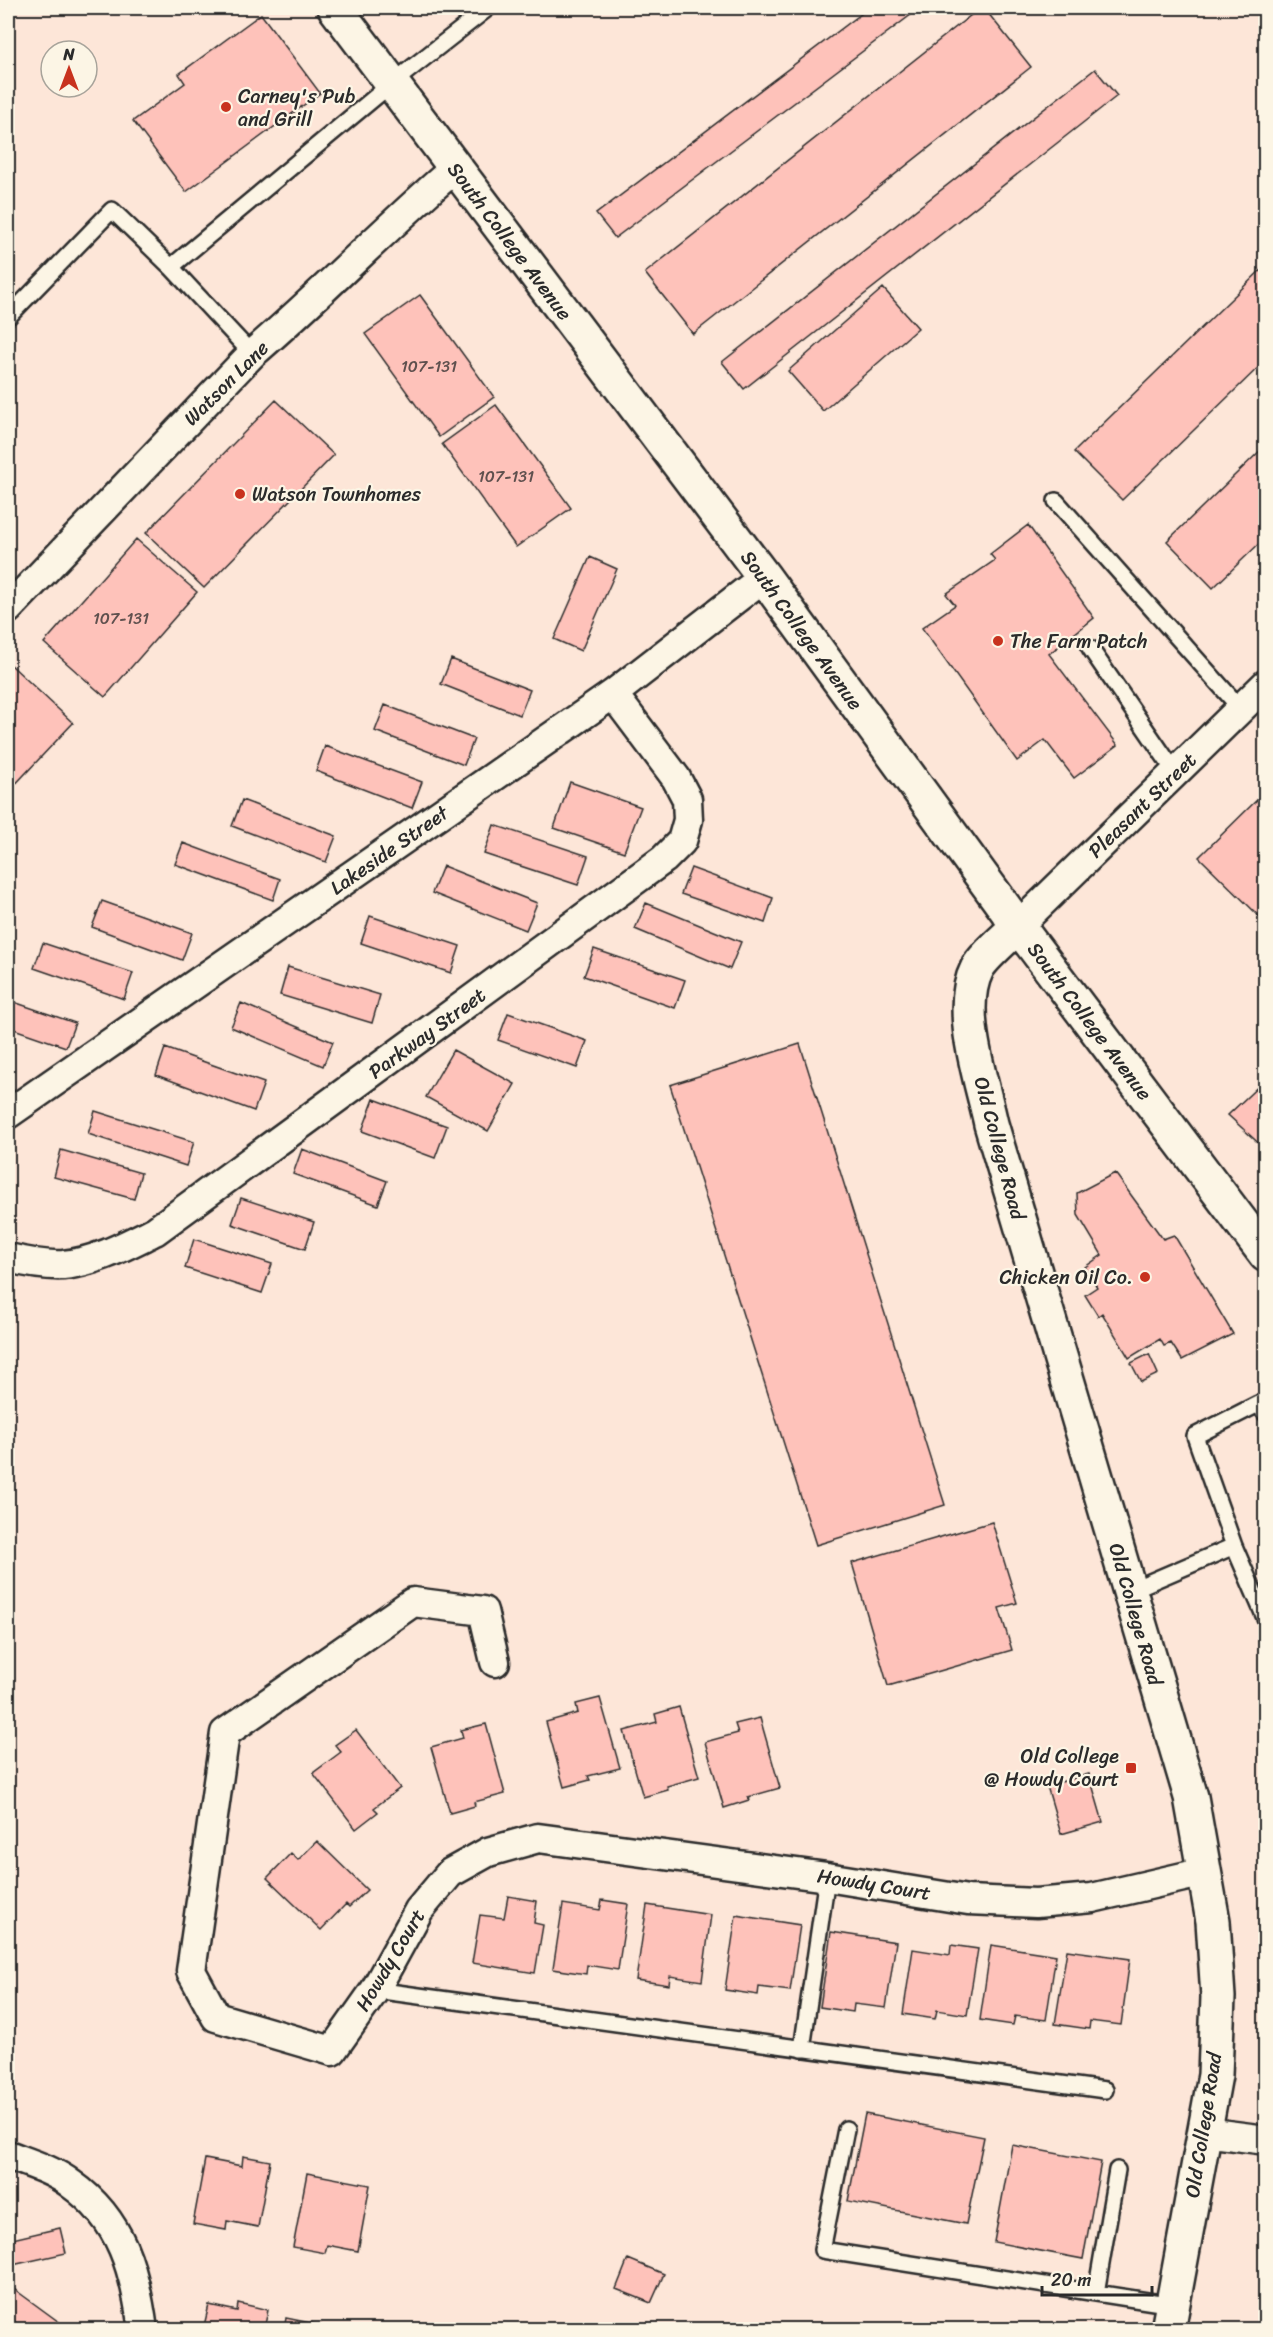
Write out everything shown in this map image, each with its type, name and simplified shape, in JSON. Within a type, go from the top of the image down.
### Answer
[{"type":"main road","name":"South College Avenue","points":[[335,8],[764,577],[1018,926],[1266,1255]]},
{"type":"main road","name":"Old College Road","points":[[1018,926],[977,969],[968,999],[972,1038],[992,1124],[1191,1797],[1213,1921],[1218,1997],[1215,2075],[1170,2317]]},
{"type":"street","name":"Watson Lane","points":[[8,609],[252,354],[454,168]]},
{"type":"street","name":"Lakeside Street","points":[[8,1114],[613,694],[764,577]]},
{"type":"street","name":"Pleasant Street","points":[[1018,926],[1266,684]]},
{"type":"street","name":"Parkway Street","points":[[8,1258],[30,1263],[64,1265],[108,1254],[155,1231],[664,859],[682,841],[688,820],[687,799],[676,778],[613,694]]},
{"type":"street","name":"Howdy Court","points":[[495,1662],[483,1611],[413,1602],[225,1733],[191,1971],[216,2017],[332,2051],[375,1990],[418,1910],[450,1873],[488,1852],[538,1838],[827,1876],[968,1900],[1036,1903],[1092,1898],[1205,1872]]},
{"type":"street","points":[[1204,2132],[1266,2140]]},
{"type":"street","points":[[8,2155],[40,2167],[71,2183],[101,2210],[123,2245],[138,2297],[143,2330]]},
{"type":"lane","points":[[171,267],[391,84],[488,8]]},
{"type":"lane","points":[[8,317],[112,210],[171,267],[252,354]]},
{"type":"lane","points":[[1056,501],[1241,709]]},
{"type":"lane","points":[[1090,648],[1175,772]]},
{"type":"lane","points":[[1266,1414],[1258,1404],[1195,1436],[1234,1546],[1266,1620]]},
{"type":"lane","points":[[1129,1591],[1234,1546]]},
{"type":"lane","points":[[802,2049],[827,1876]]},
{"type":"lane","points":[[375,1990],[1105,2090]]},
{"type":"lane","points":[[846,2129],[822,2250],[1096,2293],[1170,2317]]},
{"type":"lane","points":[[1096,2293],[1117,2170]]},
{"type":"building","points":[[869,8],[920,8],[615,238],[596,214]]},
{"type":"building","points":[[980,8],[984,8],[1031,67],[693,334],[645,273]]},
{"type":"building","name":"Carney's Pub and Grill","points":[[261,14],[320,93],[186,192],[133,121],[185,83],[179,74]]},
{"type":"building","points":[[1095,69],[1117,96],[744,389],[722,362]]},
{"type":"building","points":[[1266,265],[1266,360],[1122,500],[1074,452]]},
{"type":"building","points":[[883,288],[918,328],[823,411],[788,371]]},
{"type":"building","name":"Watson Townhomes","points":[[420,295],[494,397],[439,437],[365,334]]},
{"type":"building","name":"Watson Townhomes","points":[[276,400],[334,455],[204,588],[146,533]]},
{"type":"building","name":"Watson Townhomes","points":[[496,405],[571,508],[516,547],[442,444]]},
{"type":"building","points":[[1266,445],[1266,537],[1213,588],[1167,541]]},
{"type":"building","name":"The Farm Patch","points":[[1028,525],[1094,618],[1049,654],[1118,745],[1074,778],[1045,740],[1017,761],[922,628],[955,605],[946,594],[995,560],[990,554]]},
{"type":"building","points":[[136,539],[197,592],[105,697],[44,643]]},
{"type":"building","points":[[590,557],[617,569],[581,651],[554,639]]},
{"type":"building","points":[[451,659],[530,690],[520,715],[441,684]]},
{"type":"building","points":[[10,664],[73,723],[8,792],[8,667]]},
{"type":"building","points":[[385,705],[474,739],[464,765],[375,731]]},
{"type":"building","points":[[325,746],[422,782],[412,808],[316,771]]},
{"type":"building","points":[[570,782],[641,807],[624,852],[554,828]]},
{"type":"building","points":[[1266,791],[1266,919],[1264,921],[1199,857]]},
{"type":"building","points":[[242,800],[336,836],[326,862],[232,826]]},
{"type":"building","points":[[494,825],[588,856],[578,885],[484,854]]},
{"type":"building","points":[[183,843],[280,879],[273,900],[175,864]]},
{"type":"building","points":[[443,866],[537,903],[526,930],[432,893]]},
{"type":"building","points":[[691,868],[773,898],[765,923],[681,894]]},
{"type":"building","points":[[102,901],[192,933],[182,960],[92,927]]},
{"type":"building","points":[[646,903],[741,942],[730,969],[635,929]]},
{"type":"building","points":[[370,916],[460,946],[451,973],[361,943]]},
{"type":"building","points":[[43,943],[133,973],[124,999],[34,968]]},
{"type":"building","points":[[594,949],[685,980],[675,1008],[584,976]]},
{"type":"building","points":[[288,967],[380,995],[372,1023],[280,995]]},
{"type":"building","points":[[8,1000],[75,1023],[66,1047],[8,1027]]},
{"type":"building","points":[[241,1003],[333,1042],[323,1066],[231,1027]]},
{"type":"building","points":[[508,1013],[587,1041],[577,1068],[498,1040]]},
{"type":"building","points":[[800,1044],[945,1505],[816,1545],[670,1085]]},
{"type":"building","points":[[165,1048],[264,1083],[254,1111],[156,1075]]},
{"type":"building","points":[[453,1050],[515,1084],[488,1131],[426,1097]]},
{"type":"building","points":[[1266,1079],[1266,1150],[1228,1115]]},
{"type":"building","points":[[374,1099],[447,1126],[435,1158],[362,1131]]},
{"type":"building","points":[[95,1111],[194,1142],[186,1166],[88,1134]]},
{"type":"building","points":[[302,1149],[387,1181],[378,1205],[293,1174]]},
{"type":"building","points":[[61,1150],[141,1173],[134,1199],[54,1177]]},
{"type":"building","name":"Chicken Oil Co.","points":[[1115,1173],[1163,1239],[1174,1235],[1233,1334],[1182,1360],[1171,1343],[1164,1346],[1160,1339],[1129,1358],[1102,1313],[1098,1316],[1085,1295],[1097,1287],[1085,1267],[1102,1255],[1078,1215],[1077,1193]]},
{"type":"building","points":[[241,1198],[314,1222],[305,1249],[232,1224]]},
{"type":"building","points":[[194,1239],[272,1264],[262,1293],[185,1268]]},
{"type":"building","points":[[1149,1354],[1158,1374],[1141,1382],[1131,1363]]},
{"type":"building","points":[[992,1522],[1017,1603],[999,1608],[1012,1650],[888,1686],[852,1563]]},
{"type":"building","points":[[600,1698],[620,1768],[588,1776],[590,1780],[564,1787],[546,1722],[578,1713],[576,1704]]},
{"type":"building","points":[[679,1707],[699,1777],[667,1786],[668,1790],[643,1797],[624,1731],[657,1722],[655,1714]]},
{"type":"building","points":[[760,1718],[780,1788],[748,1797],[749,1800],[724,1808],[705,1742],[738,1733],[735,1724]]},
{"type":"building","points":[[486,1724],[505,1794],[474,1802],[475,1806],[450,1813],[431,1747],[463,1738],[461,1730]]},
{"type":"building","points":[[356,1730],[400,1788],[374,1808],[378,1812],[356,1829],[313,1773],[341,1752],[335,1745]]},
{"type":"building","points":[[1089,1774],[1103,1822],[1061,1834],[1047,1786]]},
{"type":"building","points":[[317,1841],[367,1890],[349,1907],[346,1904],[321,1930],[267,1878],[291,1853],[298,1860]]},
{"type":"building","points":[[508,1896],[537,1901],[534,1923],[543,1925],[535,1973],[472,1963],[480,1915],[504,1918]]},
{"type":"building","points":[[602,1900],[628,1904],[618,1970],[587,1965],[586,1974],[553,1969],[563,1904],[600,1910]]},
{"type":"building","points":[[647,1905],[711,1915],[702,1981],[670,1976],[669,1985],[636,1980]]},
{"type":"building","points":[[736,1915],[800,1925],[790,1991],[759,1987],[758,1995],[725,1990]]},
{"type":"building","points":[[831,1932],[896,1942],[886,2008],[854,2004],[853,2012],[820,2007]]},
{"type":"building","points":[[951,1945],[978,1949],[967,2015],[937,2010],[935,2019],[903,2014],[913,1949],[950,1955]]},
{"type":"building","points":[[991,1945],[1056,1955],[1046,2020],[1015,2016],[1013,2025],[980,2020]]},
{"type":"building","points":[[1067,1950],[1130,1959],[1121,2025],[1090,2021],[1089,2029],[1055,2024]]},
{"type":"building","points":[[865,2114],[984,2137],[966,2224],[848,2201]]},
{"type":"building","points":[[1012,2145],[1101,2162],[1083,2259],[994,2242]]},
{"type":"building","points":[[243,2156],[270,2161],[258,2227],[227,2221],[226,2230],[193,2224],[205,2159],[242,2166]]},
{"type":"building","points":[[307,2173],[370,2185],[358,2251],[327,2245],[325,2253],[293,2247]]},
{"type":"building","points":[[60,2228],[66,2253],[8,2266],[8,2240]]},
{"type":"building","points":[[628,2259],[664,2274],[651,2303],[616,2289]]},
{"type":"building","points":[[14,2289],[70,2330],[25,2330],[8,2317],[8,2298]]},
{"type":"building","points":[[238,2303],[268,2310],[264,2330],[203,2330],[209,2305],[237,2311]]},
{"type":"building","points":[[286,2318],[321,2325],[320,2330],[284,2330]]},
{"type":"place","name":"Carney's Pub and Grill","points":[[226,107]]},
{"type":"place","name":"Watson Townhomes","points":[[240,494]]},
{"type":"place","name":"The Farm Patch","points":[[998,641]]},
{"type":"place","name":"Chicken Oil Co.","points":[[1145,1277]]},
{"type":"place","name":"Old College @ Howdy Court","points":[[1131,1768]]}]
